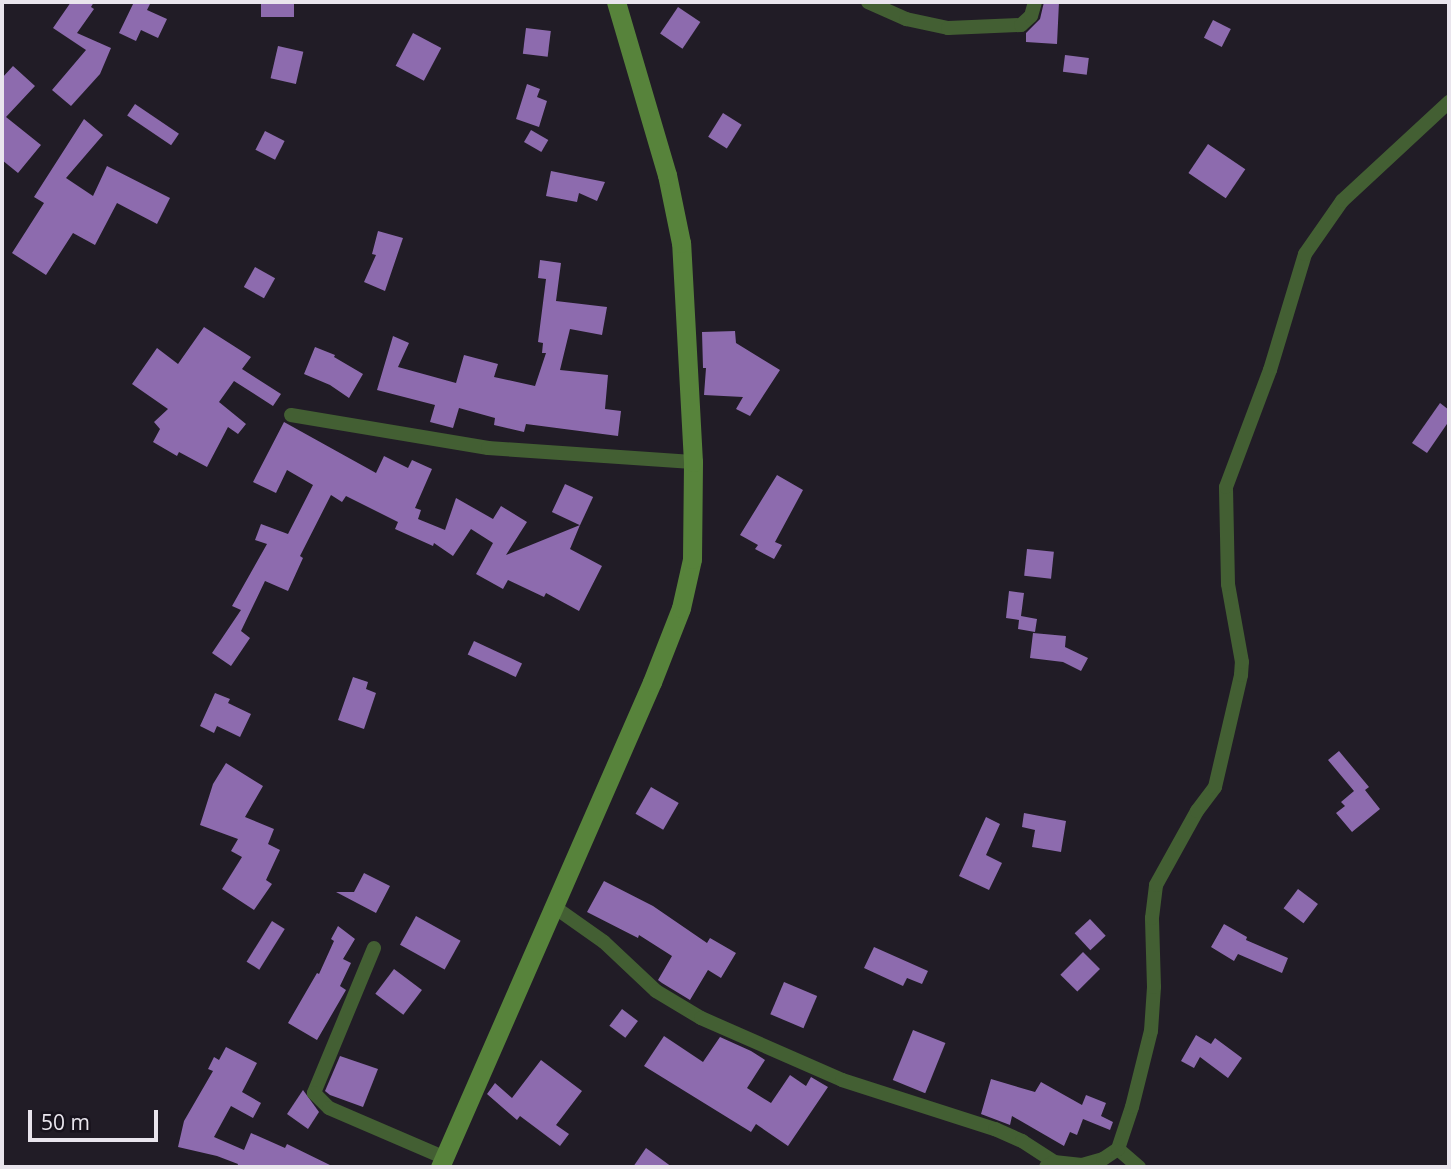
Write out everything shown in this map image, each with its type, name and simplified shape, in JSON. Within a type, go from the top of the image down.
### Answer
[{"type":"main road","points":[[442,1162],[681,608],[692,559],[693,461],[681,243],[667,174],[616,2]]},
{"type":"street","points":[[868,2],[906,19],[948,28],[1021,25],[1031,16],[1035,2]]},
{"type":"street","points":[[553,906],[604,942],[656,991],[701,1018],[842,1080],[995,1129],[1022,1141],[1050,1165],[1082,1164],[1103,1159],[1118,1149],[1151,1031],[1154,987],[1152,918],[1156,885],[1197,811],[1215,787],[1241,676],[1242,662],[1228,584],[1226,487],[1270,370],[1305,254],[1342,201],[1449,102]]},
{"type":"street","points":[[291,415],[488,447],[693,461]]},
{"type":"street","points":[[374,948],[314,1093],[329,1108],[442,1162]]},
{"type":"street","points":[[1118,1149],[1139,1167]]},
{"type":"building","points":[[71,2],[94,2],[91,7],[94,9],[77,33],[111,48],[100,74],[71,106],[52,90],[86,50],[53,28]]},
{"type":"building","points":[[134,2],[151,2],[147,10],[167,19],[158,38],[141,30],[136,41],[119,33]]},
{"type":"building","points":[[261,2],[294,2],[294,17],[261,17]]},
{"type":"building","points":[[1044,2],[1059,2],[1057,44],[1026,42],[1026,33],[1040,19]]},
{"type":"building","points":[[678,7],[700,22],[682,49],[660,34]]},
{"type":"building","points":[[1213,20],[1231,29],[1222,47],[1204,38]]},
{"type":"building","points":[[526,28],[551,31],[548,57],[523,54]]},
{"type":"building","points":[[413,33],[441,48],[424,81],[396,66]]},
{"type":"building","points":[[278,46],[303,52],[296,84],[271,78]]},
{"type":"building","points":[[1065,55],[1089,58],[1087,75],[1063,72]]},
{"type":"building","points":[[13,66],[35,86],[6,117],[41,145],[18,173],[2,160],[2,78]]},
{"type":"building","points":[[527,84],[540,89],[537,97],[547,101],[539,127],[516,119]]},
{"type":"building","points":[[135,104],[179,134],[171,145],[127,116]]},
{"type":"building","points":[[723,113],[742,125],[727,148],[708,137]]},
{"type":"building","points":[[84,119],[103,135],[66,178],[93,196],[107,166],[170,198],[157,224],[117,203],[95,245],[73,233],[46,275],[12,253],[44,203],[34,197]]},
{"type":"building","points":[[531,130],[548,140],[541,152],[524,142]]},
{"type":"building","points":[[265,131],[285,141],[275,160],[255,150]]},
{"type":"building","points":[[1208,144],[1245,169],[1226,198],[1188,173]]},
{"type":"building","points":[[551,171],[605,182],[597,201],[579,193],[577,202],[546,196]]},
{"type":"building","points":[[378,231],[403,238],[385,291],[364,282],[376,255],[372,254]]},
{"type":"building","points":[[540,260],[561,263],[556,301],[607,307],[602,335],[570,329],[560,370],[608,375],[605,409],[621,411],[618,436],[526,424],[524,432],[494,425],[495,418],[459,408],[453,428],[430,422],[435,405],[377,390],[393,336],[409,343],[398,367],[456,383],[464,355],[498,364],[494,377],[535,386],[546,353],[542,353],[543,343],[538,342],[546,279],[538,278]]},
{"type":"building","points":[[255,267],[275,278],[264,298],[244,287]]},
{"type":"building","points":[[204,327],[251,357],[242,369],[281,394],[273,406],[234,381],[219,402],[246,424],[238,434],[228,427],[207,467],[179,452],[177,456],[153,442],[160,429],[154,422],[168,409],[132,384],[157,348],[178,364]]},
{"type":"building","points":[[735,331],[736,343],[780,370],[750,416],[736,409],[743,397],[704,395],[706,368],[703,368],[702,332]]},
{"type":"building","points":[[315,347],[335,355],[334,357],[363,374],[349,398],[330,385],[304,374]]},
{"type":"building","points":[[1440,403],[1449,410],[1449,421],[1427,453],[1412,443]]},
{"type":"building","points":[[284,422],[376,473],[384,456],[408,468],[412,460],[432,469],[415,508],[421,510],[418,519],[445,530],[456,498],[493,519],[501,506],[527,522],[506,555],[580,525],[570,549],[602,566],[579,611],[546,593],[544,597],[508,580],[503,589],[476,574],[493,543],[471,529],[453,556],[434,543],[433,546],[395,529],[398,522],[346,496],[342,502],[331,495],[300,556],[303,558],[288,591],[265,581],[241,631],[250,638],[231,666],[212,653],[241,610],[232,606],[267,544],[255,540],[261,524],[288,534],[313,485],[287,470],[276,493],[253,482]]},
{"type":"building","points":[[777,475],[803,490],[775,542],[782,545],[774,559],[755,549],[758,545],[740,535]]},
{"type":"building","points":[[565,484],[593,497],[580,525],[552,512]]},
{"type":"building","points":[[1027,549],[1054,552],[1051,579],[1024,576]]},
{"type":"building","points":[[1009,591],[1024,593],[1021,616],[1037,619],[1035,632],[1018,629],[1019,620],[1006,618]]},
{"type":"building","points":[[1033,633],[1066,636],[1065,647],[1088,658],[1081,671],[1063,662],[1030,658]]},
{"type":"building","points":[[474,641],[522,663],[516,677],[468,655]]},
{"type":"building","points":[[353,677],[368,682],[366,689],[376,693],[364,729],[338,720]]},
{"type":"building","points":[[215,693],[230,699],[228,703],[251,714],[240,737],[217,726],[214,733],[200,726]]},
{"type":"building","points":[[1339,751],[1369,787],[1365,790],[1380,809],[1352,832],[1336,813],[1345,806],[1341,802],[1354,791],[1328,760]]},
{"type":"building","points":[[226,763],[263,786],[245,817],[274,829],[268,844],[280,850],[266,880],[272,884],[254,910],[222,889],[242,857],[231,851],[238,839],[200,825],[213,784]]},
{"type":"building","points":[[651,787],[679,803],[663,830],[636,814]]},
{"type":"building","points":[[1024,813],[1066,821],[1061,852],[1032,847],[1035,830],[1022,827]]},
{"type":"building","points":[[986,817],[1000,824],[986,855],[1002,863],[989,890],[959,876]]},
{"type":"building","points":[[364,873],[390,886],[376,913],[336,892],[354,892]]},
{"type":"building","points":[[604,881],[653,906],[707,943],[710,938],[736,953],[721,978],[708,970],[690,1000],[658,980],[672,956],[639,935],[638,938],[587,912]]},
{"type":"building","points":[[1298,889],[1318,904],[1304,923],[1284,908]]},
{"type":"building","points":[[416,916],[461,941],[445,970],[400,945]]},
{"type":"building","points":[[1090,919],[1106,936],[1090,950],[1075,933]]},
{"type":"building","points":[[272,921],[285,929],[259,970],[247,962]]},
{"type":"building","points":[[1224,924],[1247,937],[1246,940],[1288,958],[1282,973],[1238,954],[1234,961],[1211,947]]},
{"type":"building","points":[[338,926],[355,939],[343,959],[351,963],[340,986],[346,990],[317,1040],[288,1023],[317,973],[319,974]]},
{"type":"building","points":[[874,947],[928,971],[922,984],[907,978],[903,986],[864,968]]},
{"type":"building","points":[[1083,952],[1100,969],[1077,992],[1060,975]]},
{"type":"building","points":[[394,969],[422,990],[403,1015],[375,994]]},
{"type":"building","points":[[784,982],[817,996],[803,1028],[770,1014]]},
{"type":"building","points":[[622,1009],[638,1021],[625,1038],[609,1026]]},
{"type":"building","points":[[913,1030],[945,1043],[925,1093],[893,1080]]},
{"type":"building","points":[[1196,1035],[1211,1044],[1215,1038],[1242,1058],[1228,1078],[1200,1057],[1194,1068],[1181,1061]]},
{"type":"building","points":[[664,1036],[703,1062],[720,1037],[751,1051],[765,1060],[747,1088],[771,1103],[790,1075],[806,1086],[811,1077],[828,1087],[788,1146],[756,1124],[751,1132],[644,1066]]},
{"type":"building","points":[[226,1047],[257,1063],[242,1092],[261,1103],[253,1118],[231,1106],[214,1137],[244,1150],[251,1133],[285,1148],[287,1144],[334,1167],[237,1167],[238,1164],[217,1156],[178,1147],[184,1121],[213,1071],[208,1069],[214,1057],[219,1060]]},
{"type":"building","points":[[340,1056],[378,1069],[363,1107],[325,1091]]},
{"type":"building","points":[[541,1060],[582,1091],[556,1125],[569,1134],[560,1146],[520,1116],[517,1120],[487,1094],[495,1083],[512,1098]]},
{"type":"building","points":[[991,1079],[1035,1092],[1041,1082],[1082,1105],[1086,1095],[1106,1103],[1101,1116],[1113,1122],[1110,1130],[1083,1119],[1077,1135],[1070,1132],[1064,1146],[1012,1116],[1010,1125],[981,1114]]},
{"type":"building","points":[[303,1090],[319,1112],[308,1129],[287,1114]]},
{"type":"building","points":[[646,1148],[672,1167],[633,1167]]}]
